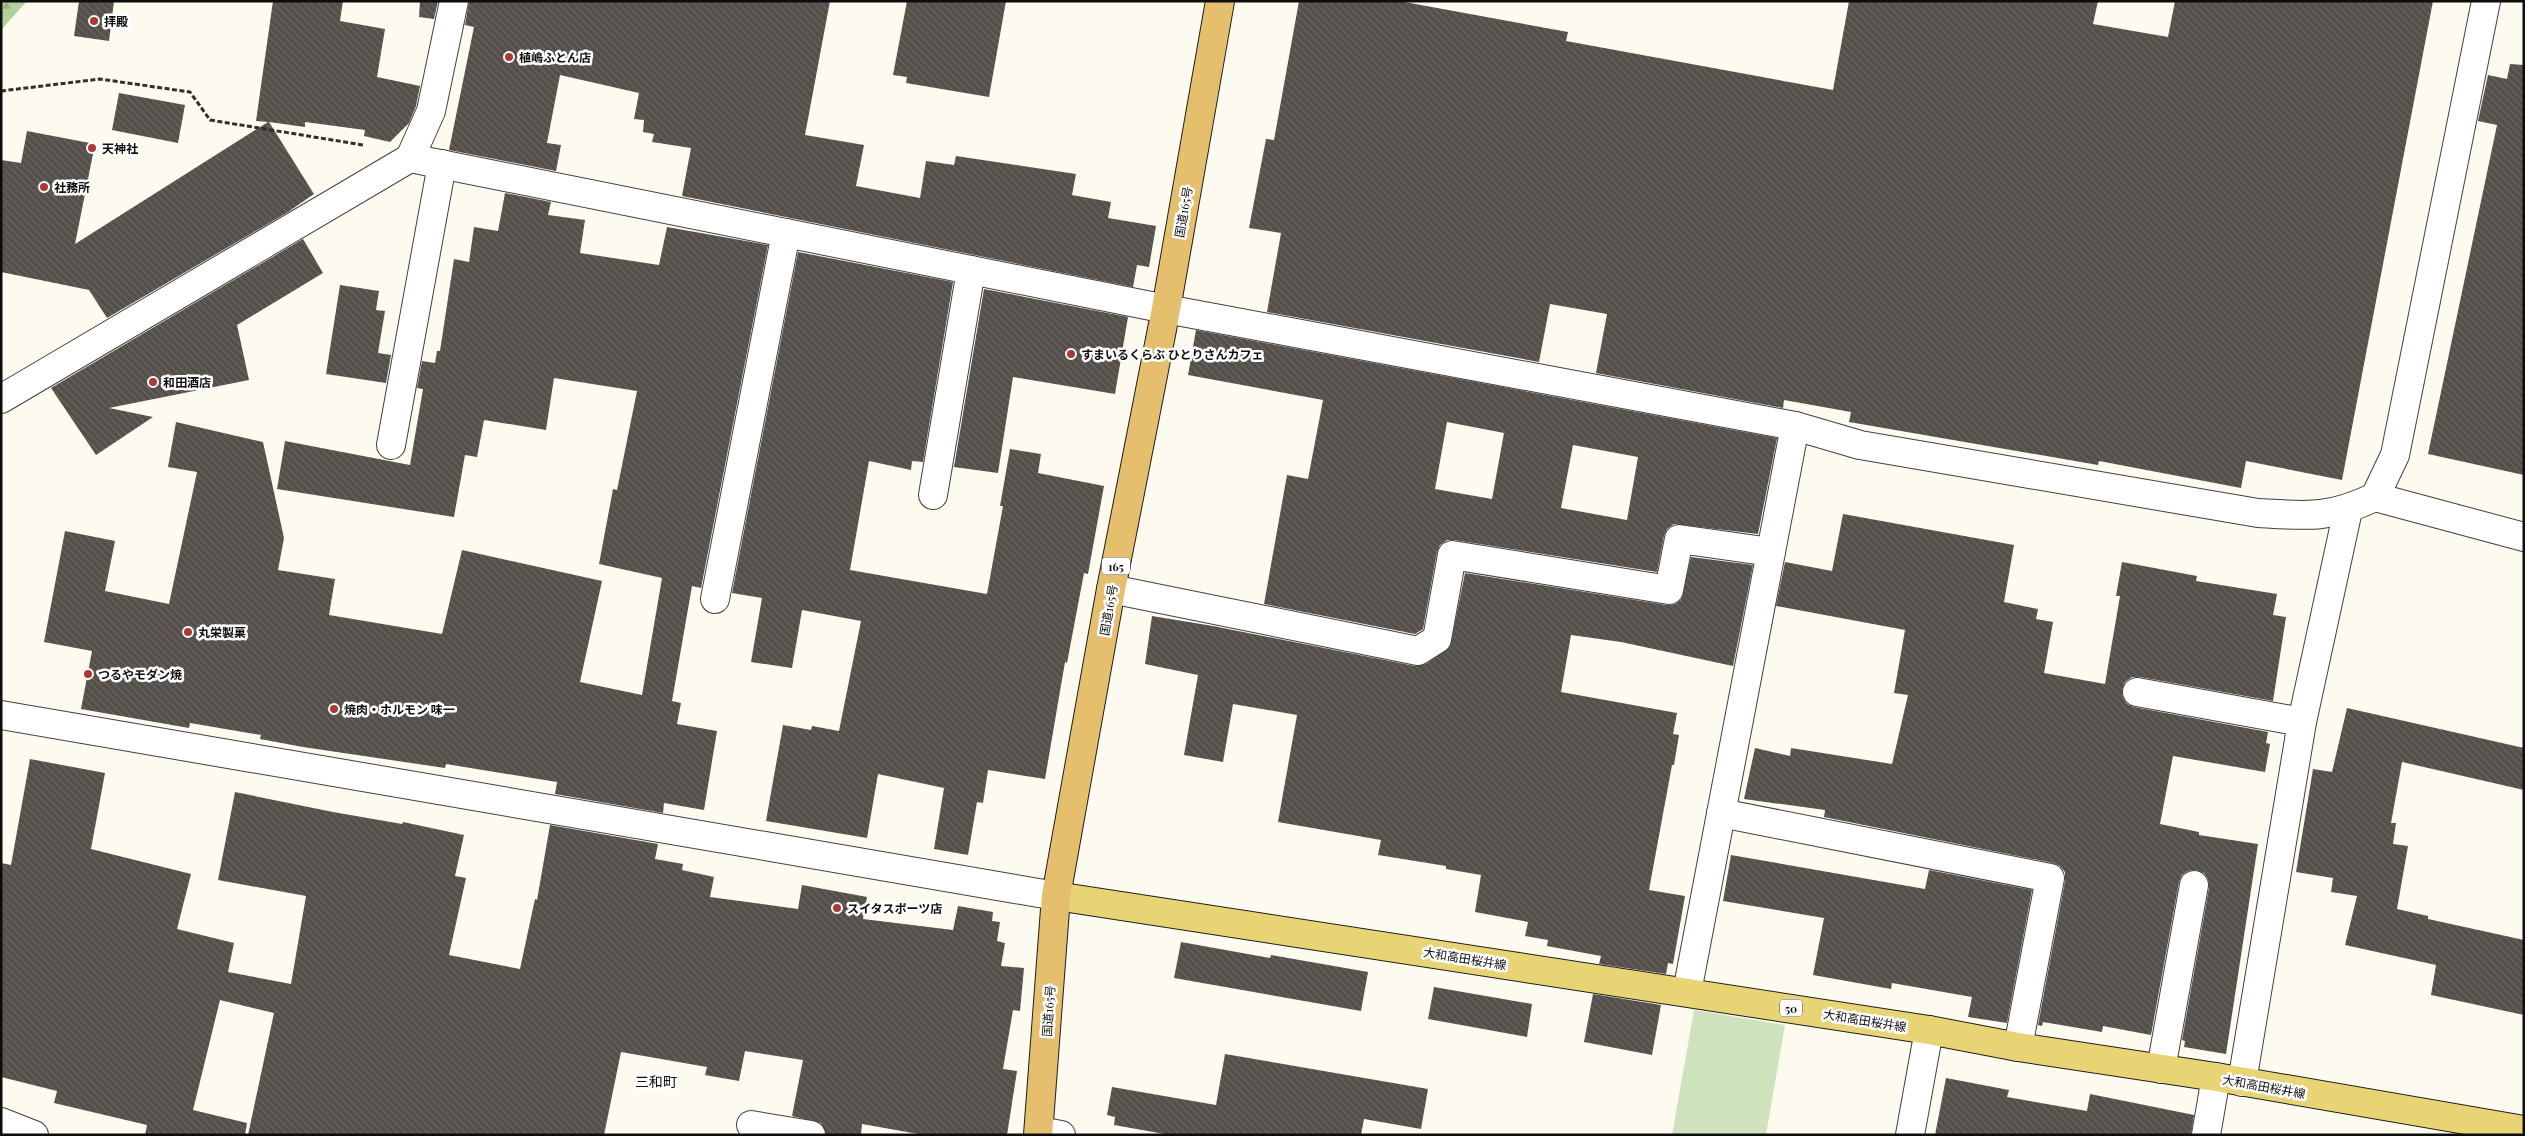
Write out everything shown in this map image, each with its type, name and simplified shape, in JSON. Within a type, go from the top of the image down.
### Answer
[{"type":"highway","name":"国道165号","points":[[1046,1133],[1056,896],[1111,589],[1166,309],[1220,1]]},
{"type":"main road","name":"大和高田桜井線","points":[[1056,896],[1929,1030],[2018,1047],[2229,1080],[2524,1130]]},
{"type":"street","points":[[1,399],[410,158],[431,111],[454,1]]},
{"type":"street","points":[[2375,498],[2395,455],[2486,1]]},
{"type":"street","points":[[410,158],[1166,309],[1795,426],[1860,446],[2258,513],[2318,516],[2348,510],[2375,498],[2524,537]]},
{"type":"street","points":[[391,445],[442,164]]},
{"type":"street","points":[[715,600],[786,233]]},
{"type":"street","points":[[933,495],[971,270]]},
{"type":"street","points":[[1687,992],[1795,426]]},
{"type":"street","points":[[2206,1135],[2229,1080],[2302,722],[2348,510]]},
{"type":"street","points":[[1111,589],[1418,651],[1437,639],[1452,555],[1669,590],[1679,539],[1771,552]]},
{"type":"street","points":[[2137,692],[2302,722]]},
{"type":"street","points":[[1,715],[1056,896]]},
{"type":"street","points":[[1721,813],[2050,878],[2018,1047]]},
{"type":"street","points":[[2161,1069],[2194,885]]},
{"type":"street","points":[[1910,1135],[1929,1030]]},
{"type":"street","points":[[1,1122],[34,1135]]},
{"type":"street","points":[[751,1125],[811,1135]]},
{"type":"path","points":[[1,91],[100,78],[190,92],[210,120],[364,145],[380,176]]},
{"type":"green space","points":[[1,1],[27,1],[1,30]]},
{"type":"green space","points":[[1694,1010],[1785,1025],[1766,1135],[1672,1135]]},
{"type":"building","name":"拝殿","points":[[79,1],[114,1],[109,41],[74,36]]},
{"type":"building","points":[[273,1],[343,1],[340,21],[385,29],[377,77],[420,86],[416,106],[409,123],[390,142],[364,136],[365,130],[305,122],[305,127],[269,122],[314,194],[288,212],[107,318],[89,290],[1,272],[1,160],[21,163],[27,131],[95,144],[75,244],[268,122],[256,121]]},
{"type":"building","points":[[420,1],[438,1],[434,19],[419,17]]},
{"type":"building","points":[[469,1],[830,1],[805,135],[864,145],[856,186],[920,198],[926,161],[954,165],[956,156],[1076,174],[1072,195],[1111,202],[1108,218],[1156,226],[1149,267],[1137,265],[1133,287],[682,196],[691,148],[652,142],[654,134],[643,132],[644,120],[634,119],[639,93],[560,75],[547,143],[561,145],[556,171],[449,150],[474,27],[465,25]]},
{"type":"building","points":[[907,1],[1006,1],[989,97],[906,83],[907,77],[893,75]]},
{"type":"building","points":[[1299,1],[1399,1],[1568,32],[1566,41],[1833,90],[1849,1],[2098,1],[2093,24],[2168,37],[2175,1],[2433,1],[2342,480],[2246,461],[2241,488],[2099,461],[2098,465],[1849,422],[1851,412],[1784,400],[1783,408],[1596,373],[1607,314],[1550,304],[1539,362],[1267,312],[1281,233],[1249,228],[1266,139],[1274,140]]},
{"type":"building","points":[[2510,64],[2524,65],[2524,475],[2428,454],[2497,125],[2478,121],[2488,75],[2507,79]]},
{"type":"building","points":[[119,93],[185,105],[178,143],[112,130]]},
{"type":"building","points":[[505,193],[551,202],[548,215],[585,220],[580,253],[659,265],[667,227],[768,245],[701,588],[692,586],[672,701],[681,703],[677,724],[717,731],[704,810],[664,803],[663,813],[555,794],[557,782],[446,764],[445,768],[303,747],[260,739],[261,735],[190,723],[189,728],[81,709],[92,651],[44,642],[65,531],[115,541],[105,591],[169,604],[197,472],[168,467],[176,422],[263,442],[284,538],[278,570],[335,579],[329,615],[442,634],[462,550],[602,581],[580,682],[642,695],[662,578],[599,564],[613,489],[617,490],[637,391],[554,378],[546,430],[484,420],[477,457],[465,455],[454,517],[277,489],[285,441],[410,465],[423,389],[417,388],[422,361],[435,363],[437,351],[440,351],[454,259],[469,262],[474,227],[498,231]]},
{"type":"building","points":[[303,239],[323,273],[237,325],[249,380],[109,408],[153,417],[96,455],[51,388]]},
{"type":"building","points":[[798,252],[953,282],[923,462],[912,461],[911,470],[869,461],[850,570],[987,594],[1003,506],[1000,506],[1010,449],[1041,454],[1038,473],[1104,486],[1088,574],[1084,573],[1067,663],[1065,662],[1045,779],[988,770],[983,803],[977,802],[968,855],[934,849],[944,788],[878,774],[867,838],[766,821],[783,725],[811,730],[812,726],[839,731],[861,621],[802,610],[792,668],[751,662],[762,598],[732,593]]},
{"type":"building","points":[[340,285],[379,291],[376,310],[385,311],[378,353],[391,355],[386,383],[326,374]]},
{"type":"building","points":[[984,289],[1128,317],[1115,394],[1013,377],[998,473],[954,467]]},
{"type":"building","points":[[1196,330],[1777,438],[1758,534],[1674,524],[1667,529],[1664,536],[1657,572],[1447,540],[1440,545],[1437,552],[1423,629],[1415,634],[1264,604],[1287,475],[1308,479],[1323,400],[1188,375]],"holes":[[[1447,422],[1504,433],[1492,499],[1435,489]],[[1573,445],[1638,457],[1627,520],[1561,508]]]},
{"type":"building","points":[[1843,514],[2014,545],[2004,602],[2038,609],[2036,619],[2053,622],[2044,673],[2105,684],[2120,596],[2116,596],[2122,562],[2197,576],[2196,581],[2277,594],[2273,615],[2286,617],[2273,701],[2140,677],[2132,677],[2125,682],[2122,690],[2123,698],[2127,704],[2134,707],[2268,732],[2266,743],[2270,744],[2265,772],[2173,756],[2160,824],[2199,832],[2199,835],[2258,844],[2226,1054],[2184,1047],[2185,1041],[2182,1040],[2209,888],[2208,879],[2204,873],[2196,870],[2188,871],[2182,875],[2179,882],[2151,1035],[2103,1026],[2102,1032],[2043,1022],[2042,1026],[2038,1025],[2065,881],[2065,872],[2060,866],[2053,863],[1824,817],[1825,810],[1744,799],[1755,748],[1790,756],[1791,748],[1892,764],[1908,695],[1894,693],[1905,630],[1776,606],[1785,562],[1832,571]]},
{"type":"building","points":[[1691,557],[1753,565],[1733,666],[1621,642],[1571,635],[1561,692],[1677,713],[1673,734],[1679,735],[1649,890],[1685,896],[1673,964],[1668,963],[1666,974],[1599,964],[1601,956],[1547,946],[1548,940],[1525,936],[1528,922],[1475,912],[1481,875],[1446,869],[1446,866],[1378,855],[1381,840],[1278,822],[1297,715],[1233,704],[1223,762],[1184,755],[1198,675],[1145,664],[1152,616],[1213,626],[1415,666],[1426,664],[1450,647],[1465,573],[1667,605],[1675,604],[1681,600]]},
{"type":"building","points":[[2347,708],[2524,748],[2524,790],[2402,762],[2391,823],[2396,823],[2393,844],[2408,846],[2397,909],[2428,916],[2428,919],[2524,940],[2524,1015],[2431,995],[2436,965],[2345,945],[2357,896],[2331,892],[2333,878],[2296,872],[2313,769],[2332,772]]},
{"type":"building","points":[[30,759],[105,773],[91,849],[191,874],[177,929],[234,943],[228,972],[291,984],[306,896],[218,880],[235,792],[333,812],[402,824],[403,822],[464,835],[455,876],[466,878],[449,955],[520,969],[535,899],[537,900],[550,825],[658,844],[655,859],[683,864],[682,870],[714,877],[710,897],[798,909],[802,885],[867,897],[863,919],[953,930],[958,906],[993,912],[992,921],[1000,922],[997,941],[1005,943],[1001,966],[1024,968],[1020,1011],[1013,1010],[1003,1069],[1017,1071],[1007,1135],[924,1135],[862,1124],[861,1135],[826,1135],[821,1123],[792,1116],[803,1060],[745,1051],[739,1081],[705,1075],[707,1067],[621,1052],[604,1135],[248,1135],[274,1013],[220,1000],[193,1110],[247,1123],[245,1135],[145,1135],[147,1125],[54,1103],[57,1091],[1,1077],[1,863],[11,865]]},
{"type":"building","points":[[1731,855],[1925,889],[1929,870],[2032,890],[2007,1023],[1968,1017],[1972,997],[1892,983],[1891,989],[1813,975],[1824,918],[1723,901]]},
{"type":"building","points":[[1181,942],[1270,958],[1271,955],[1368,972],[1361,1011],[1174,978]]},
{"type":"building","points":[[1434,987],[1532,1004],[1527,1037],[1428,1019]]},
{"type":"building","points":[[1593,994],[1661,1005],[1652,1055],[1584,1042]]},
{"type":"building","points":[[1225,1054],[1428,1089],[1421,1129],[1364,1119],[1361,1135],[1170,1135],[1114,1125],[1115,1117],[1107,1115],[1112,1087],[1216,1105]]},
{"type":"building","points":[[1946,1078],[2009,1090],[2007,1097],[2087,1111],[2090,1094],[2194,1115],[2191,1135],[1935,1135]]},
{"type":"place","name":"拝殿","points":[[94,21]]},
{"type":"place","name":"植嶋ふとん店","points":[[509,57]]},
{"type":"place","name":"天神社","points":[[92,148]]},
{"type":"place","name":"社務所","points":[[44,187]]},
{"type":"place","name":"すまいるくらぶ ひとりさんカフェ","points":[[1071,354]]},
{"type":"place","name":"和田酒店","points":[[153,382]]},
{"type":"place","name":"丸栄製菓","points":[[188,632]]},
{"type":"place","name":"つるやモダン焼","points":[[88,674]]},
{"type":"place","name":"焼肉・ホルモン 味一","points":[[334,709]]},
{"type":"place","name":"スイタスポーツ店","points":[[837,908]]},
{"type":"district","name":"三和町","points":[[656,1081]]}]
